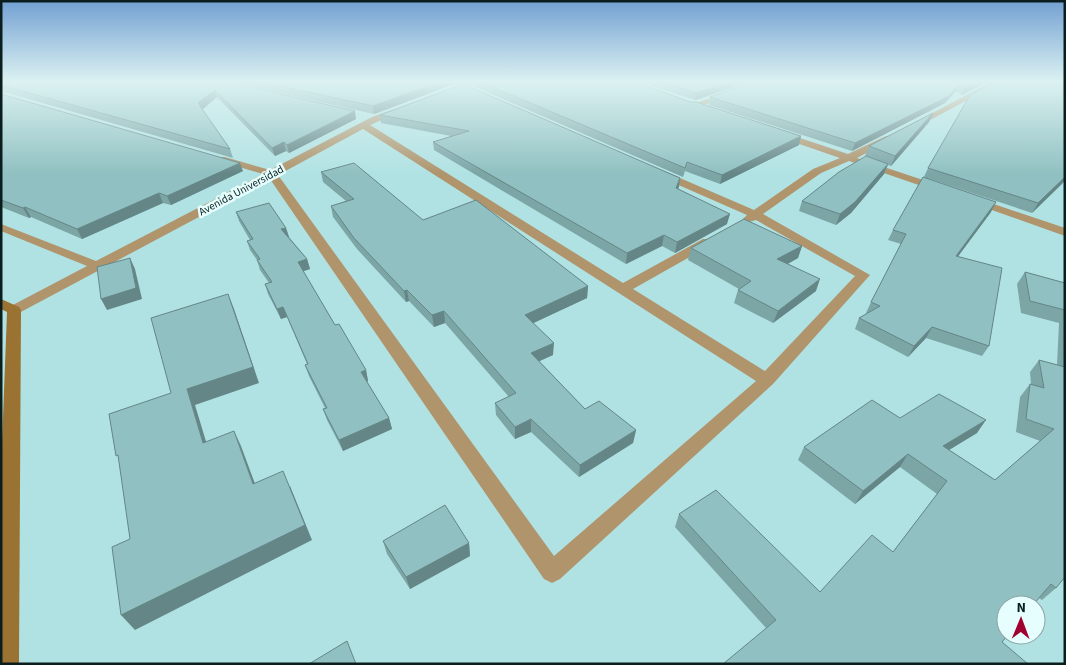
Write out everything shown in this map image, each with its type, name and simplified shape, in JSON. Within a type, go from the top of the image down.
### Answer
[{"type":"main road","points":[[7,306],[7,664]]},
{"type":"street","name":"Avenida Universidad","points":[[7,306],[96,266],[272,174],[368,120],[392,112]]},
{"type":"street","points":[[739,224],[756,215],[817,171],[851,157],[938,112]]},
{"type":"street","points":[[368,120],[622,290],[767,380]]},
{"type":"street","points":[[776,133],[952,193]]},
{"type":"street","points":[[216,157],[272,174],[552,572],[767,380],[863,275],[756,215],[655,171]]},
{"type":"street","points":[[970,199],[1064,231]]},
{"type":"street","points":[[1,227],[96,266]]},
{"type":"street","points":[[622,290],[714,238]]},
{"type":"building","points":[[1,112],[63,112],[240,163],[167,196],[159,193],[77,229],[25,207],[23,208],[1,200]]},
{"type":"building","points":[[98,112],[204,112],[230,149]]},
{"type":"building","points":[[237,112],[353,112],[287,145],[284,142],[272,148]]},
{"type":"building","points":[[388,112],[528,112],[680,178],[676,188],[730,214],[677,242],[664,235],[627,253],[433,142],[469,131],[380,115]]},
{"type":"building","points":[[552,112],[727,112],[801,136],[722,175],[687,162],[685,168]]},
{"type":"building","points":[[757,112],[917,112],[855,143]]},
{"type":"building","points":[[960,112],[1065,112],[1065,177],[1038,203],[928,168]]},
{"type":"building","points":[[933,113],[895,156],[869,146]]},
{"type":"building","points":[[866,156],[888,164],[855,202],[840,214],[802,201],[839,172]]},
{"type":"building","points":[[354,163],[423,220],[476,200],[588,286],[525,315],[554,343],[531,353],[585,409],[599,401],[636,430],[580,465],[531,419],[515,427],[495,403],[516,393],[444,311],[432,315],[407,290],[404,291],[354,238],[331,206],[354,199],[321,172]]},
{"type":"building","points":[[923,177],[996,202],[956,256],[1002,268],[989,346],[932,327],[914,346],[859,318],[880,306],[871,302],[906,234],[893,230]]},
{"type":"building","points":[[269,203],[286,228],[281,229],[307,259],[298,262],[335,325],[339,324],[366,370],[361,372],[389,418],[339,440],[323,409],[327,408],[305,365],[308,364],[283,307],[277,309],[265,284],[272,282],[257,260],[260,259],[247,241],[253,239],[236,212]]},
{"type":"building","points":[[744,219],[802,246],[777,259],[820,279],[778,311],[738,290],[751,281],[691,248]]},
{"type":"building","points":[[130,258],[136,288],[101,299],[97,267]]},
{"type":"building","points":[[1025,272],[1065,283],[1065,310],[1030,301]]},
{"type":"building","points":[[228,294],[253,367],[187,389],[203,443],[234,431],[253,484],[283,471],[305,525],[121,615],[112,547],[130,539],[118,455],[116,456],[109,414],[171,393],[151,318]]},
{"type":"building","points":[[1039,360],[1065,367],[1065,577],[1056,588],[1051,584],[1042,595],[996,595],[996,645],[1006,645],[1028,664],[723,664],[776,620],[679,514],[716,490],[820,592],[872,535],[893,552],[947,481],[908,454],[863,491],[804,447],[872,400],[900,418],[939,394],[986,420],[943,446],[995,480],[1054,429],[1026,419],[1030,384],[1044,388]]},
{"type":"building","points":[[445,505],[469,543],[406,577],[383,541]]},
{"type":"building","points":[[347,641],[356,664],[309,664]]}]
